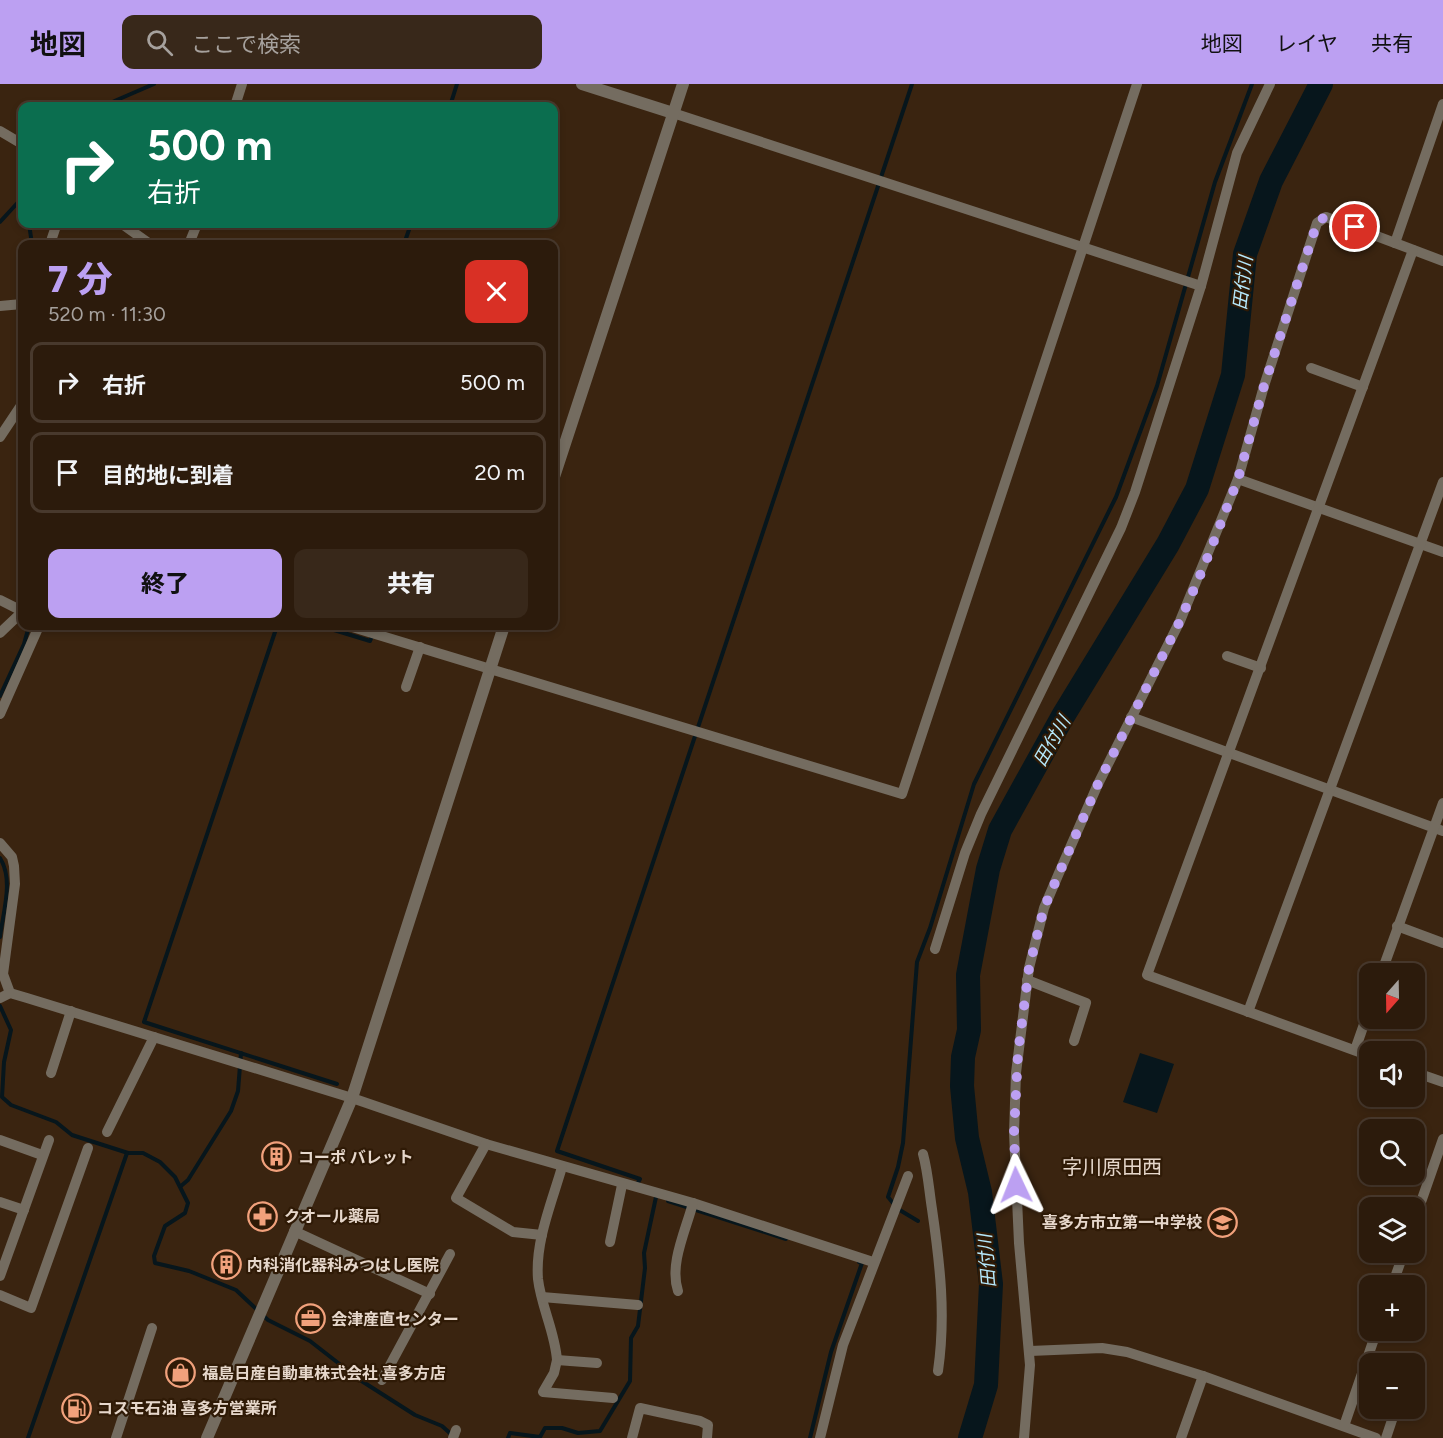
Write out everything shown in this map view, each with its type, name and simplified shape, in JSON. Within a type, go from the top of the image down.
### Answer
[{"type":"street","points":[[236,102],[242,84]]},
{"type":"street","points":[[582,84],[1201,286]]},
{"type":"street","points":[[558,465],[683,84]]},
{"type":"street","points":[[372,630],[420,647],[902,794],[1137,84]]},
{"type":"street","points":[[935,949],[965,853],[981,813],[1115,539],[1135,492],[1201,286],[1237,153],[1270,84]]},
{"type":"street","points":[[1395,243],[1443,104]]},
{"type":"street","points":[[0,131],[18,142]]},
{"type":"street","points":[[1024,1438],[1030,1382],[1030,1351],[1019,1243],[1014,1133],[1016,1073],[1027,980],[1044,908],[1081,821],[1180,621],[1238,479],[1264,386],[1317,223],[1326,216],[1443,261]]},
{"type":"street","points":[[128,228],[144,240]]},
{"type":"street","points":[[1359,1052],[1147,975],[1413,250]]},
{"type":"street","points":[[0,306],[18,304]]},
{"type":"street","points":[[1311,368],[1363,387]]},
{"type":"street","points":[[0,437],[18,410]]},
{"type":"street","points":[[1238,479],[1443,552]]},
{"type":"street","points":[[1248,1012],[1443,482]]},
{"type":"street","points":[[0,600],[18,610]]},
{"type":"street","points":[[0,633],[18,616]]},
{"type":"street","points":[[0,714],[37,630]]},
{"type":"street","points":[[207,1438],[352,1098],[503,630]]},
{"type":"street","points":[[406,687],[420,647]]},
{"type":"street","points":[[1227,656],[1261,668]]},
{"type":"street","points":[[1131,717],[1438,830]]},
{"type":"street","points":[[1385,963],[1397,926],[1438,830],[1443,803]]},
{"type":"street","points":[[0,843],[12,857],[15,884],[3,974],[5,996],[71,1011],[352,1098],[486,1144],[622,1185],[693,1203],[873,1262]]},
{"type":"street","points":[[1397,926],[1443,943]]},
{"type":"street","points":[[1027,980],[1086,1003],[1074,1041]]},
{"type":"street","points":[[51,1073],[71,1011]]},
{"type":"street","points":[[1355,1050],[1362,1029]]},
{"type":"street","points":[[107,1132],[154,1037]]},
{"type":"street","points":[[1425,1075],[1443,1082]]},
{"type":"street","points":[[1423,1197],[1443,1139]]},
{"type":"street","points":[[0,1140],[42,1155]]},
{"type":"street","points":[[0,1276],[49,1140]]},
{"type":"street","points":[[486,1144],[456,1198],[513,1232],[542,1235]]},
{"type":"street","points":[[0,1295],[31,1308],[88,1148]]},
{"type":"street","points":[[923,1154],[943,1285],[944,1319],[938,1371]]},
{"type":"street","points":[[562,1167],[542,1235],[538,1264],[542,1297],[557,1360],[554,1373],[543,1392],[613,1398]]},
{"type":"street","points":[[820,1438],[836,1365],[873,1262],[908,1176]]},
{"type":"street","points":[[610,1242],[622,1185]]},
{"type":"street","points":[[0,1202],[24,1210]]},
{"type":"street","points":[[678,1291],[674,1275],[676,1261],[693,1203]]},
{"type":"street","points":[[294,1232],[430,1294]]},
{"type":"street","points":[[382,1380],[450,1254]]},
{"type":"street","points":[[542,1297],[638,1305]]},
{"type":"street","points":[[116,1438],[152,1328]]},
{"type":"street","points":[[1344,1426],[1373,1341]]},
{"type":"street","points":[[1030,1351],[1102,1348],[1126,1352],[1203,1376],[1376,1438]]},
{"type":"street","points":[[557,1360],[597,1363]]},
{"type":"street","points":[[1180,1438],[1203,1376]]},
{"type":"street","points":[[632,1438],[640,1408],[700,1421],[708,1425],[707,1438]]},
{"type":"street","points":[[1386,1438],[1392,1419]]},
{"type":"shaded area","points":[[1140,1053],[1174,1064],[1157,1113],[1123,1102]]},
{"type":"waterway","points":[[112,102],[154,84]]},
{"type":"waterway","points":[[451,102],[457,84]]},
{"type":"waterway","points":[[636,1186],[640,1179],[557,1151],[912,84]]},
{"type":"waterway","points":[[918,1221],[898,1209],[888,1197],[903,1143],[917,962],[930,928],[974,784],[1116,497],[1157,386],[1215,182],[1252,84]]},
{"type":"waterway","name":"田付川","points":[[970,1438],[986,1385],[991,1284],[980,1192],[967,1138],[962,1086],[963,1057],[969,1030],[968,975],[988,869],[1000,830],[1063,716],[1168,544],[1197,489],[1233,375],[1245,254],[1271,181],[1321,84]]},
{"type":"waterway","points":[[0,222],[18,202]]},
{"type":"waterway","points":[[30,228],[31,240]]},
{"type":"waterway","points":[[405,240],[410,228]]},
{"type":"waterway","points":[[0,696],[24,644],[28,630]]},
{"type":"waterway","points":[[276,630],[144,1022],[337,1084]]},
{"type":"waterway","points":[[334,630],[370,641],[374,630]]},
{"type":"waterway","points":[[0,858],[7,886],[0,937]]},
{"type":"waterway","points":[[0,1006],[11,1030],[4,1062],[2,1097],[11,1105],[56,1122],[72,1135],[128,1153],[143,1153],[160,1162],[175,1177],[188,1203],[185,1213],[165,1226],[154,1256],[155,1263],[189,1271],[236,1290],[268,1320],[310,1341],[360,1380],[415,1415],[442,1426],[452,1435]]},
{"type":"waterway","points":[[181,1186],[188,1180],[231,1111],[238,1091],[241,1053]]},
{"type":"waterway","points":[[28,1438],[127,1153]]},
{"type":"waterway","points":[[508,1438],[510,1433],[540,1437],[545,1428],[562,1428],[578,1433],[600,1431],[630,1381],[631,1338],[638,1326],[645,1268],[644,1253],[656,1197]]},
{"type":"waterway","points":[[668,1201],[786,1239]]},
{"type":"waterway","points":[[810,1438],[831,1352],[862,1263],[859,1262]]},
{"type":"place","name":"コーポ バレット","points":[[277,1157]]},
{"type":"place","name":"クオール薬局","points":[[263,1216]]},
{"type":"place","name":"喜多方市立第一中学校","points":[[1223,1222]]},
{"type":"place","name":"内科消化器科みつはし医院","points":[[226,1265]]},
{"type":"place","name":"会津産直センター","points":[[310,1319]]},
{"type":"place","name":"福島日産自動車株式会社 喜多方店","points":[[181,1373]]},
{"type":"place","name":"コスモ石油 喜多方営業所","points":[[76,1408]]},
{"type":"district","name":"字川原田西","points":[[1112,1167]]},
{"type":"route","points":[[1016,1185],[1014,1133],[1020,1032],[1029,968],[1044,908],[1098,784],[1180,621],[1205,564],[1238,479],[1264,386],[1317,223],[1326,216],[1355,227]]}]
